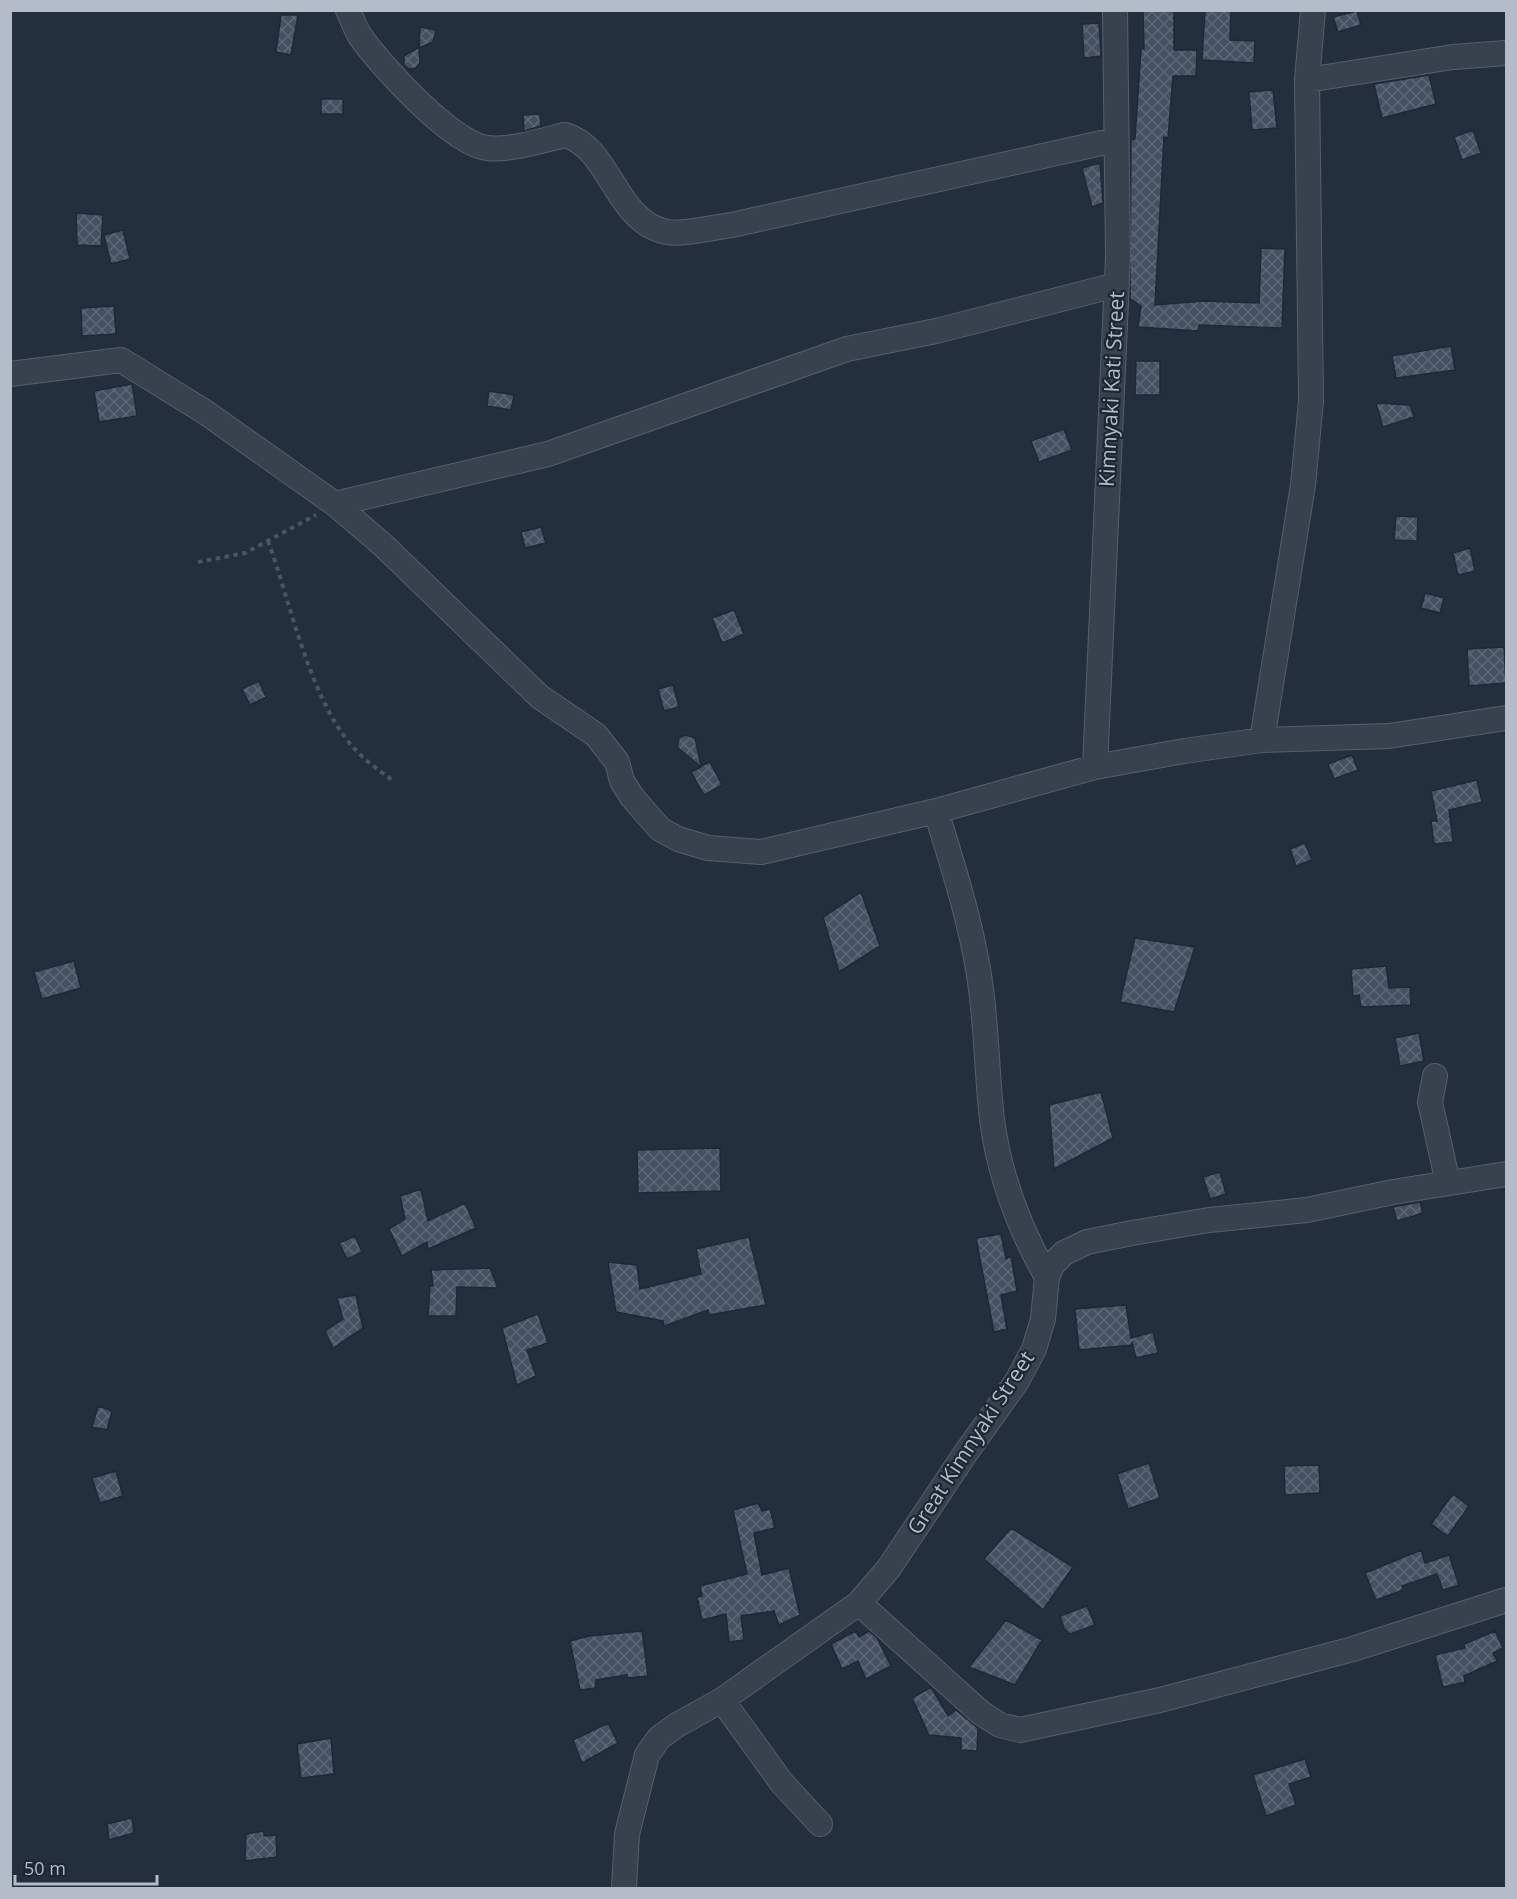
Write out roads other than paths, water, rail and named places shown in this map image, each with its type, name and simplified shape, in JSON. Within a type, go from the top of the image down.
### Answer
[{"type":"street","points":[[348,10],[359,35],[427,111],[446,125],[487,148],[565,135],[578,139],[603,170],[622,201],[643,222],[668,232],[732,225],[1115,140]]},
{"type":"street","name":"Kimnyaki Kati Street","points":[[1095,767],[1118,257],[1115,10]]},
{"type":"street","points":[[1262,740],[1303,485],[1311,401],[1306,80],[1313,10]]},
{"type":"street","points":[[1306,80],[1453,57],[1506,53]]},
{"type":"street","points":[[335,504],[548,454],[847,349],[936,331],[1116,285]]},
{"type":"street","points":[[10,374],[99,360],[121,360],[205,411],[335,504],[384,546],[540,697],[601,741],[616,762],[622,781],[646,815],[660,829],[678,839],[708,849],[760,852],[936,811],[1095,767],[1262,740],[1389,736],[1506,718]]},
{"type":"street","points":[[936,811],[962,898],[979,970],[992,1121],[1011,1198],[1024,1236],[1047,1276]]},
{"type":"street","points":[[1435,1076],[1430,1102],[1448,1183]]},
{"type":"street","points":[[1047,1276],[1053,1264],[1064,1253],[1087,1242],[1209,1220],[1307,1210],[1506,1174]]},
{"type":"street","name":"Great Kimnyaki Street","points":[[624,1888],[627,1834],[634,1798],[647,1755],[659,1738],[677,1725],[722,1700],[859,1603],[889,1568],[1017,1381],[1034,1349],[1043,1319],[1047,1276]]},
{"type":"street","points":[[859,1603],[981,1713],[1000,1725],[1020,1730],[1160,1701],[1353,1649],[1506,1600]]},
{"type":"street","points":[[722,1700],[777,1776],[820,1824]]}]
